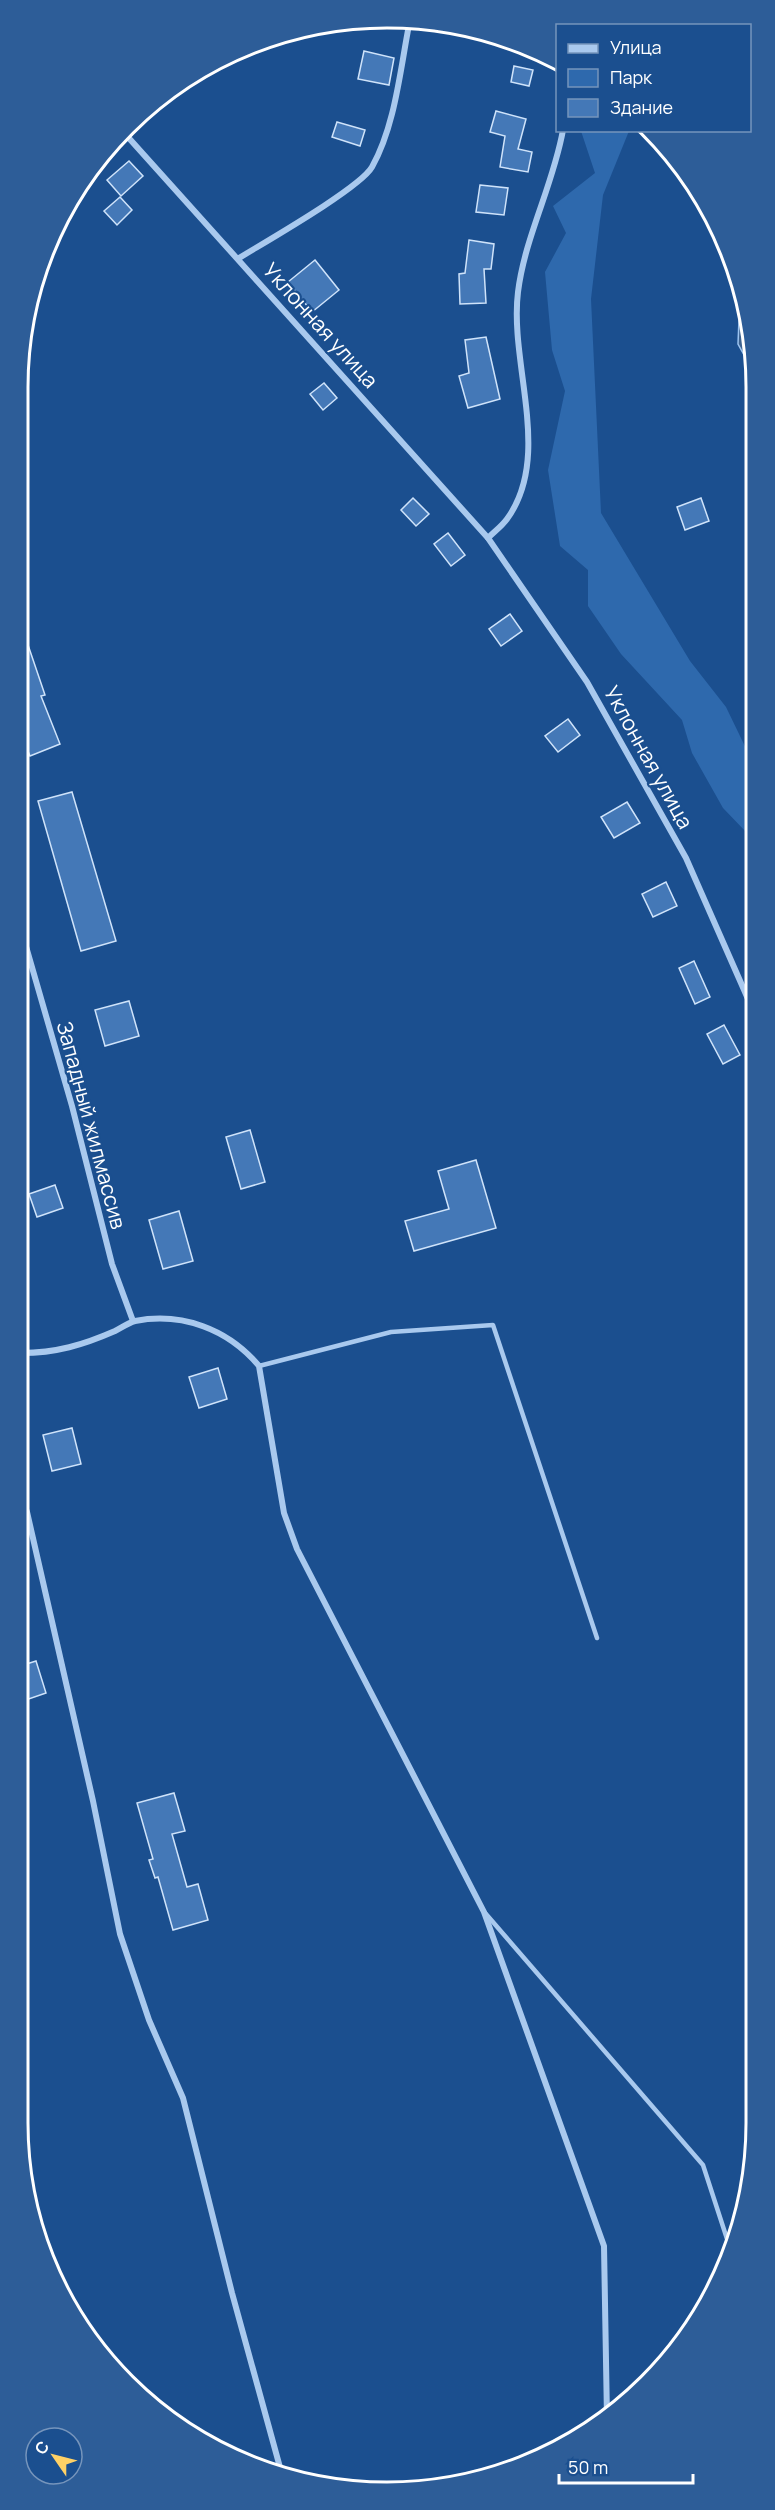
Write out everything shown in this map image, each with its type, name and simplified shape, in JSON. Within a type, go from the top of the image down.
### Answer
[{"type":"street","points":[[239,258],[350,188],[371,169],[393,107],[408,29]]},
{"type":"street","points":[[488,538],[508,518],[525,479],[529,441],[516,337],[517,294],[523,260],[558,156],[563,132]]},
{"type":"street","name":"Уклонная улица","points":[[130,139],[488,538],[593,692],[686,858],[746,994]]},
{"type":"street","name":"Западный жилмассив","points":[[28,953],[72,1106],[112,1264],[133,1321]]},
{"type":"street","points":[[28,1353],[52,1353],[115,1331],[133,1321],[178,1318],[219,1332],[244,1348],[259,1366],[284,1513],[297,1549],[484,1912],[604,2246],[608,2406]]},
{"type":"street","points":[[28,1516],[93,1802],[120,1934],[149,2020],[183,2098],[232,2293],[279,2464]]},
{"type":"lane","points":[[259,1366],[391,1332],[493,1325],[597,1638]]},
{"type":"lane","points":[[484,1912],[703,2164],[727,2238]]},
{"type":"green space","points":[[581,132],[629,132],[603,195],[591,299],[601,513],[690,661],[726,707],[746,748],[746,832],[723,808],[692,753],[682,720],[621,654],[588,606],[588,570],[560,546],[548,470],[565,391],[552,350],[545,272],[566,233],[553,206],[595,173]]},
{"type":"shaded area","points":[[739,314],[745,357],[738,344]]},
{"type":"building","points":[[364,51],[394,58],[389,85],[358,79]]},
{"type":"building","points":[[514,66],[533,70],[529,86],[511,82]]},
{"type":"building","points":[[496,111],[526,119],[518,149],[532,152],[528,172],[500,167],[505,136],[490,132]]},
{"type":"building","points":[[337,122],[365,130],[360,146],[332,137]]},
{"type":"building","points":[[129,161],[143,176],[121,196],[107,180]]},
{"type":"building","points":[[480,185],[508,188],[504,215],[476,212]]},
{"type":"building","points":[[120,197],[132,210],[117,225],[104,211]]},
{"type":"building","points":[[469,240],[494,244],[491,269],[484,269],[486,303],[460,304],[459,274],[465,273]]},
{"type":"building","points":[[315,260],[339,290],[312,312],[288,282]]},
{"type":"building","points":[[486,337],[500,399],[468,408],[459,376],[469,373],[465,340]]},
{"type":"building","points":[[324,383],[337,398],[323,410],[310,394]]},
{"type":"building","points":[[413,498],[429,514],[416,526],[401,510]]},
{"type":"building","points":[[701,498],[709,521],[685,530],[677,507]]},
{"type":"building","points":[[448,533],[465,555],[451,566],[434,544]]},
{"type":"building","points":[[510,614],[522,631],[501,646],[489,629]]},
{"type":"building","points":[[28,645],[45,695],[41,696],[60,744],[30,756],[28,751]]},
{"type":"building","points":[[568,719],[580,735],[558,752],[545,736]]},
{"type":"building","points":[[72,792],[116,941],[81,951],[38,801]]},
{"type":"building","points":[[627,802],[640,823],[614,838],[601,817]]},
{"type":"building","points":[[666,882],[677,906],[653,917],[642,894]]},
{"type":"building","points":[[694,961],[710,997],[695,1004],[679,968]]},
{"type":"building","points":[[129,1001],[139,1036],[105,1046],[95,1010]]},
{"type":"building","points":[[724,1025],[740,1055],[723,1064],[707,1034]]},
{"type":"building","points":[[250,1130],[265,1182],[241,1189],[226,1137]]},
{"type":"building","points":[[476,1160],[496,1228],[414,1251],[405,1221],[449,1209],[438,1171]]},
{"type":"building","points":[[55,1185],[63,1208],[37,1217],[29,1194]]},
{"type":"building","points":[[179,1211],[193,1261],[163,1269],[149,1220]]},
{"type":"building","points":[[218,1368],[227,1399],[199,1408],[189,1377]]},
{"type":"building","points":[[72,1428],[81,1464],[52,1471],[43,1435]]},
{"type":"building","points":[[36,1661],[46,1693],[28,1699],[28,1664]]},
{"type":"building","points":[[174,1793],[185,1831],[172,1834],[187,1887],[198,1884],[208,1920],[173,1930],[158,1877],[155,1878],[149,1860],[153,1859],[137,1803]]}]
